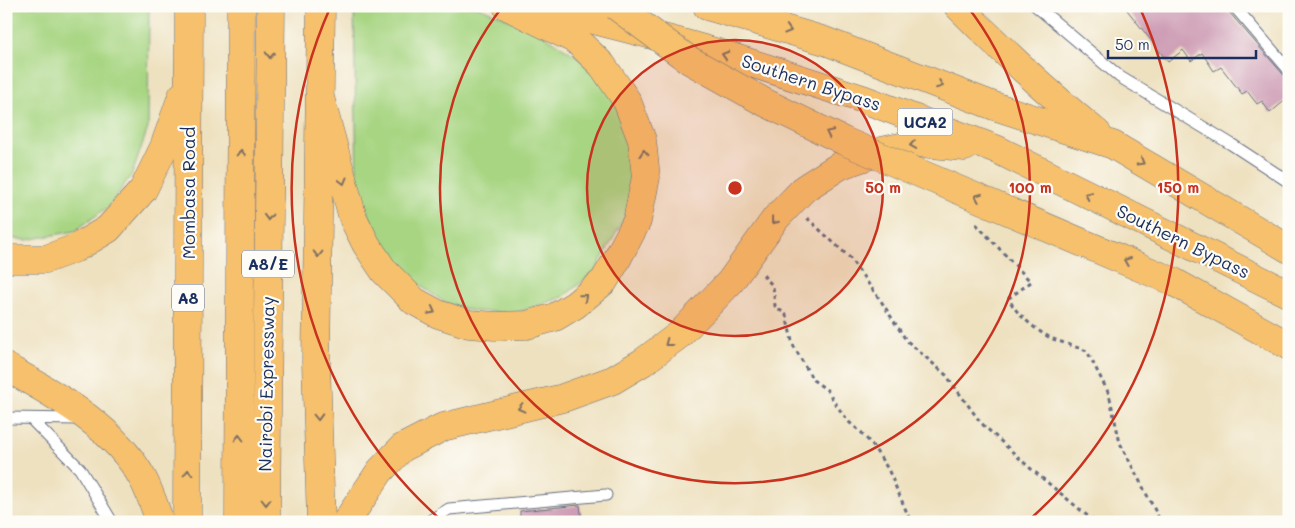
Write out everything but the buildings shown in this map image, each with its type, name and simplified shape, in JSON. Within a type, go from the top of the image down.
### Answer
[{"type":"highway","name":"A8","points":[[189,6],[189,74]]},
{"type":"highway","name":"Nairobi Expressway","points":[[239,522],[241,6]]},
{"type":"highway","name":"Nairobi Expressway","points":[[266,522],[271,6]]},
{"type":"highway","points":[[321,6],[316,362],[321,522]]},
{"type":"highway","points":[[320,101],[353,218],[366,244],[384,271],[414,301],[438,314],[469,324],[495,326],[527,325],[555,317],[575,305],[604,281],[637,221],[646,177],[642,140],[627,101],[602,65],[576,40],[507,6]]},
{"type":"highway","name":"Southern Bypass","points":[[539,6],[729,56],[863,99],[996,149],[1289,294]]},
{"type":"highway","points":[[616,6],[689,60],[764,102],[844,141],[1172,281],[1289,346]]},
{"type":"highway","name":"UCA2","points":[[708,6],[824,40],[994,106],[1113,145],[1289,249]]},
{"type":"highway","points":[[958,6],[1006,54],[1055,98],[1113,145]]},
{"type":"highway","points":[[6,259],[46,259],[76,248],[108,229],[143,190],[164,147],[189,74]]},
{"type":"highway","name":"Mombasa Road","points":[[187,522],[189,74]]},
{"type":"highway","points":[[346,522],[380,472],[402,448],[443,427],[563,398],[613,380],[643,362],[679,335],[730,282],[776,218],[805,188],[841,165],[882,150],[919,143],[996,149]]},
{"type":"highway","points":[[6,367],[48,391],[90,419],[121,449],[143,479],[160,522]]},
{"type":"lane","points":[[1036,6],[1120,77],[1231,144],[1289,182]]},
{"type":"lane","points":[[1234,6],[1289,70]]},
{"type":"lane","points":[[6,418],[90,419]]},
{"type":"lane","points":[[31,418],[80,469],[112,522]]},
{"type":"lane","points":[[428,522],[449,508],[606,495]]},
{"type":"path","points":[[791,202],[849,257],[906,340],[946,375],[981,423],[1030,468],[1096,522]]},
{"type":"path","points":[[970,217],[1031,282],[1009,298],[1011,304],[1027,321],[1051,338],[1087,351],[1108,394],[1120,443],[1161,522]]},
{"type":"path","points":[[748,257],[772,286],[775,306],[786,315],[793,345],[813,380],[827,390],[850,423],[862,432],[876,450],[896,484],[911,522]]},
{"type":"green space","points":[[6,6],[149,6],[148,128],[132,174],[109,206],[75,231],[27,240],[6,238]]},
{"type":"green space","points":[[354,6],[476,6],[534,29],[595,68],[625,110],[636,153],[631,206],[595,271],[563,297],[515,313],[472,311],[444,302],[402,273],[376,232],[357,187]]}]
